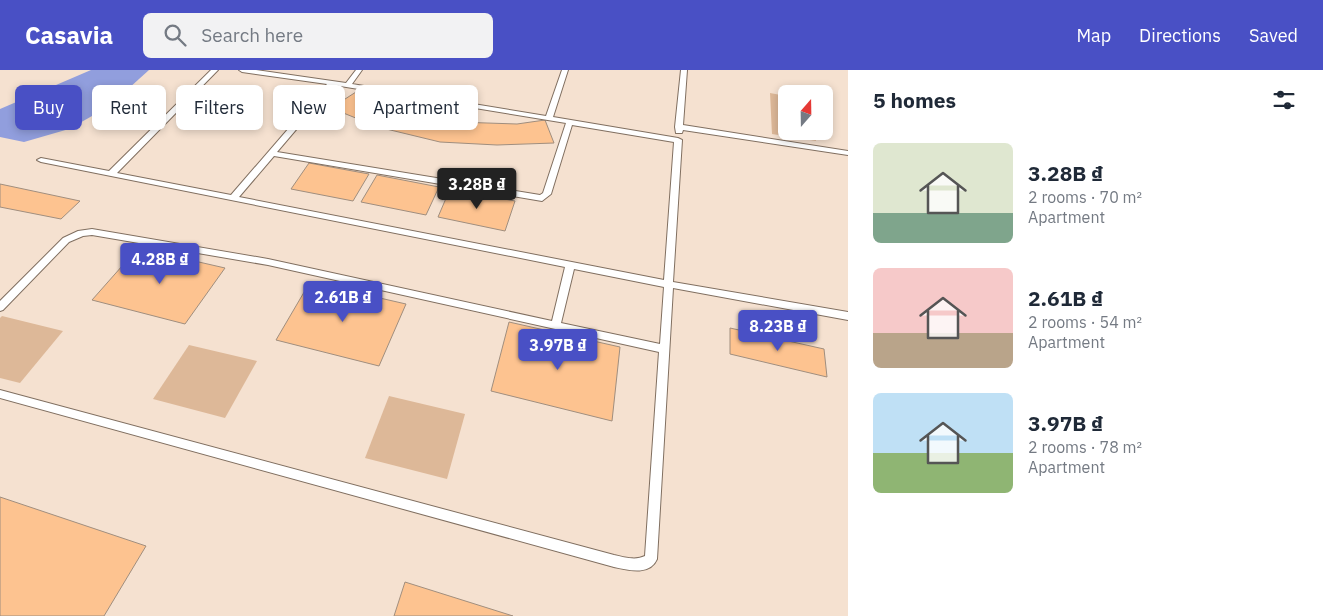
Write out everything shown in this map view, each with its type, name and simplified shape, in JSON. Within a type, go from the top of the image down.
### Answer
[{"type":"lane","points":[[111,174],[215,70]]},
{"type":"lane","points":[[242,70],[332,82],[678,140]]},
{"type":"lane","points":[[348,85],[359,70]]},
{"type":"lane","points":[[549,118],[565,70]]},
{"type":"lane","points":[[0,394],[614,561],[633,565],[644,564],[651,559],[668,284],[684,70]]},
{"type":"lane","points":[[233,198],[332,82]]},
{"type":"lane","points":[[271,153],[542,198],[547,194],[570,121]]},
{"type":"lane","points":[[679,127],[848,153]]},
{"type":"lane","points":[[41,160],[668,284],[848,316]]},
{"type":"lane","points":[[0,307],[66,240],[81,232],[92,232],[268,262],[664,349]]},
{"type":"lane","points":[[556,325],[570,265]]},
{"type":"shaded area","points":[[770,93],[778,94],[778,135],[772,134]]},
{"type":"shaded area","points":[[2,316],[63,331],[20,383],[0,378],[0,318]]},
{"type":"shaded area","points":[[189,345],[257,361],[225,418],[153,399]]},
{"type":"shaded area","points":[[389,396],[465,414],[447,479],[365,458]]},
{"type":"water","points":[[91,70],[149,70],[132,85],[92,85],[92,116],[82,122],[82,85],[56,85]]},
{"type":"water","points":[[15,103],[15,130],[66,130],[24,142],[0,137],[0,109]]},
{"type":"building","points":[[355,93],[355,118],[345,114],[345,99]]},
{"type":"building","points":[[545,120],[554,143],[497,145],[440,142],[390,130],[478,130],[478,123],[517,124]]},
{"type":"building","points":[[309,163],[369,174],[353,201],[291,189]]},
{"type":"building","points":[[377,175],[439,187],[426,215],[361,202]]},
{"type":"building","points":[[0,184],[80,201],[61,219],[0,207]]},
{"type":"building","points":[[450,189],[515,201],[505,231],[438,217]]},
{"type":"building","points":[[138,248],[225,268],[185,324],[92,300]]},
{"type":"building","points":[[310,282],[406,304],[379,366],[276,340]]},
{"type":"building","points":[[509,322],[620,347],[612,421],[491,391]]},
{"type":"building","points":[[730,328],[824,349],[827,377],[730,354]]},
{"type":"building","points":[[0,497],[146,546],[104,616],[0,616]]},
{"type":"building","points":[[405,582],[513,616],[394,616]]}]
